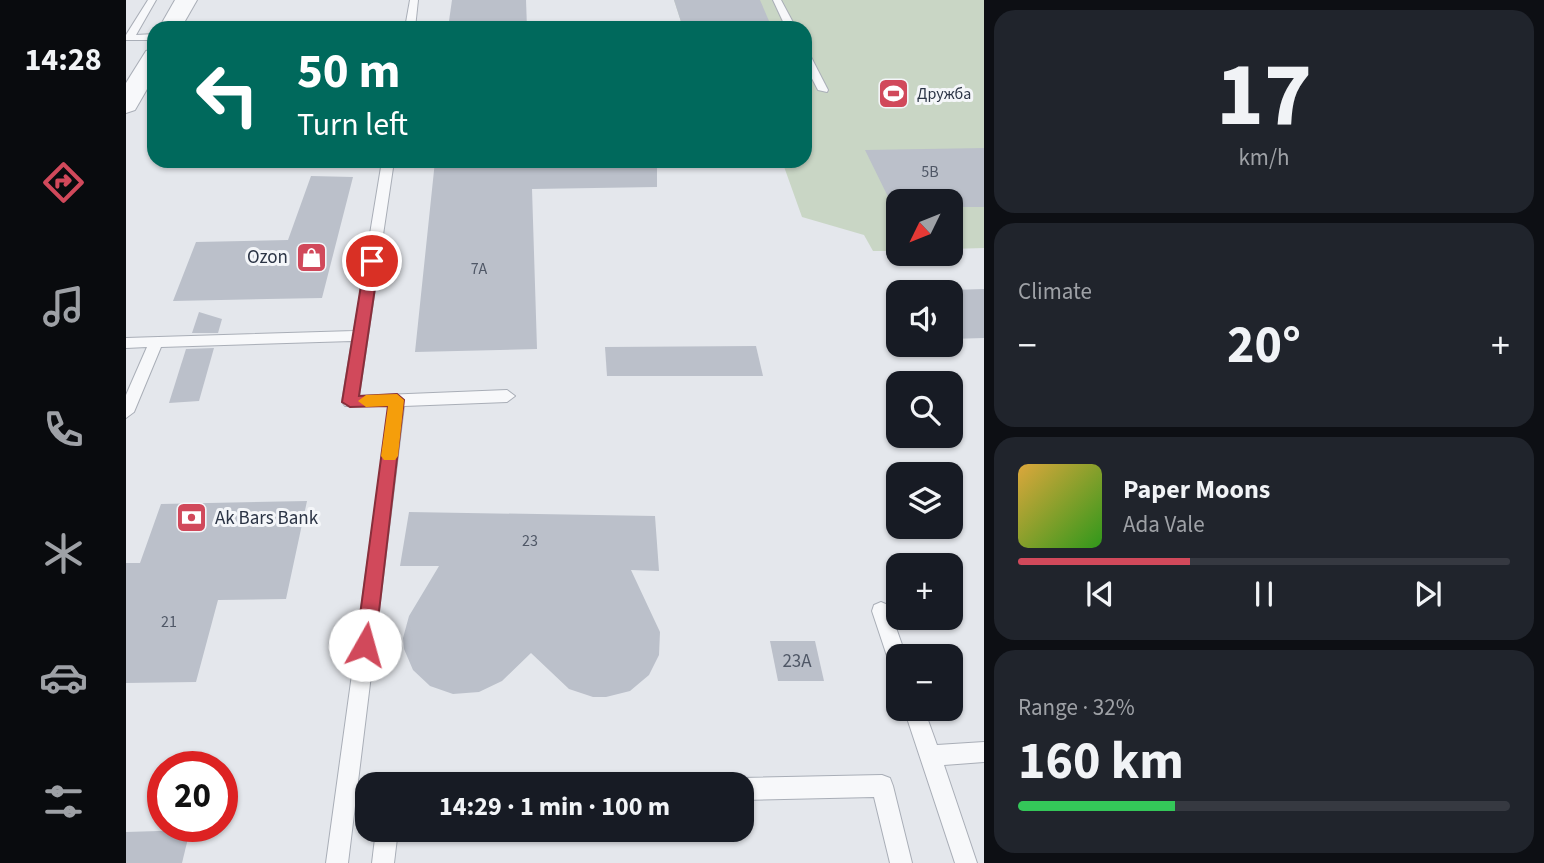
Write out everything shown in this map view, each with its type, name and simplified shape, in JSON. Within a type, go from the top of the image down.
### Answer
[{"type":"street","points":[[174,21],[186,0]]},
{"type":"street","points":[[126,105],[147,68]]},
{"type":"lane","points":[[147,37],[129,38],[152,0]]},
{"type":"lane","points":[[411,21],[414,0]]},
{"type":"lane","points":[[777,0],[788,21]]},
{"type":"lane","points":[[812,69],[822,90]]},
{"type":"lane","points":[[387,168],[350,402],[507,396]]},
{"type":"lane","points":[[126,343],[360,336]]},
{"type":"lane","points":[[126,412],[156,343]]},
{"type":"lane","points":[[337,863],[397,400]]},
{"type":"lane","points":[[881,611],[892,644]]},
{"type":"lane","points":[[918,721],[966,863]]},
{"type":"lane","points":[[930,755],[984,752]]},
{"type":"lane","points":[[754,789],[882,786],[901,863]]},
{"type":"lane","points":[[383,863],[386,842]]},
{"type":"green space","name":"Дружба","points":[[674,0],[984,0],[984,248],[963,249],[963,189],[886,189],[886,251],[873,251],[864,235],[802,217],[784,168],[812,168],[812,21],[681,21]]},
{"type":"building","points":[[452,0],[526,0],[527,21],[449,21]]},
{"type":"building","points":[[674,0],[760,0],[769,21],[681,21]]},
{"type":"building","name":"Дружба","points":[[984,148],[984,207],[963,207],[963,189],[886,189],[886,193],[865,150]]},
{"type":"building","points":[[434,168],[657,168],[657,187],[532,189],[537,349],[415,352]]},
{"type":"building","points":[[311,176],[353,177],[322,298],[173,301],[196,242],[288,240]]},
{"type":"building","points":[[984,289],[984,338],[963,339],[963,290]]},
{"type":"building","points":[[199,312],[222,319],[218,333],[192,333]]},
{"type":"building","points":[[756,346],[763,376],[607,376],[605,347]]},
{"type":"building","points":[[214,348],[199,401],[169,403],[186,349]]},
{"type":"building","points":[[307,501],[286,599],[218,600],[196,682],[126,683],[126,563],[140,563],[161,504]]},
{"type":"building","points":[[409,512],[655,516],[659,571],[631,570],[660,632],[659,655],[649,675],[630,691],[593,697],[569,689],[531,653],[502,681],[479,692],[453,694],[430,686],[413,670],[404,649],[403,638],[409,616],[439,566],[400,566]]},
{"type":"building","points":[[770,641],[815,641],[824,681],[778,681]]},
{"type":"building","points":[[147,831],[147,842],[187,842],[182,863],[126,863],[126,832]]},
{"type":"slow traffic","points":[[366,401],[397,400],[390,456]]},
{"type":"place","name":"Дружба","points":[[894,94]]},
{"type":"place","name":"Ozon","points":[[311,257]]},
{"type":"place","name":"Ak Bars Bank","points":[[192,518]]},
{"type":"route","points":[[365,645],[397,400],[350,402],[372,261]]}]
